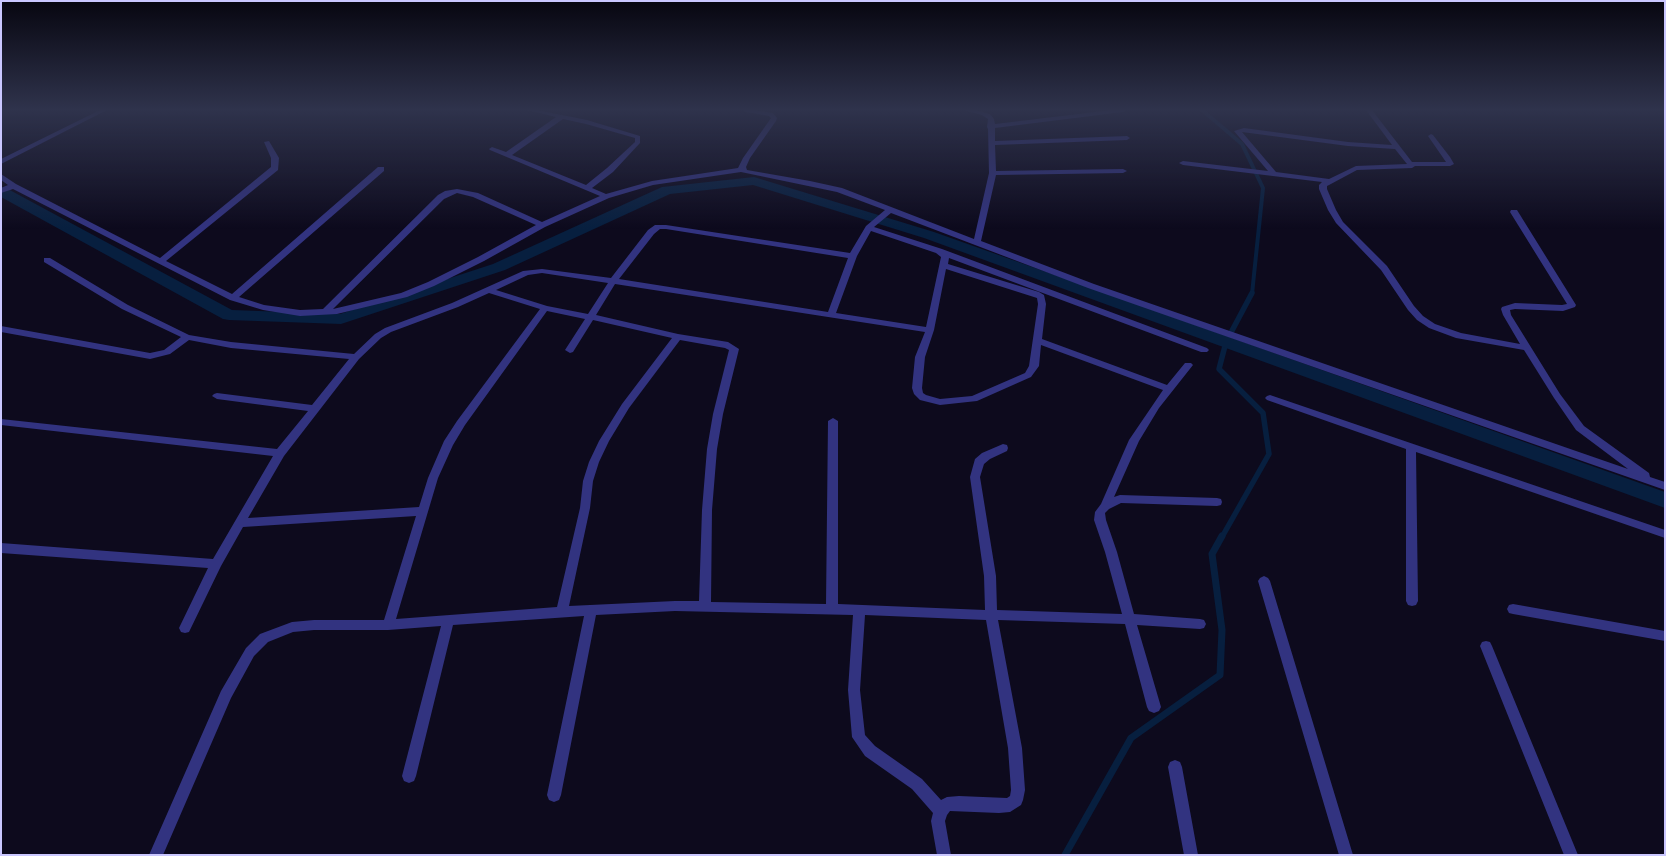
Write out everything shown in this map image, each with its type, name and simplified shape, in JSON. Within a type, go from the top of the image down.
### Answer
[{"type":"street","points":[[1,162],[25,150]]},
{"type":"street","points":[[160,262],[275,168],[275,158],[271,150]]},
{"type":"street","points":[[494,150],[606,196]]},
{"type":"street","points":[[507,155],[514,150]]},
{"type":"street","points":[[587,188],[610,170],[630,150]]},
{"type":"street","points":[[742,170],[747,158],[753,150]]},
{"type":"street","points":[[977,243],[993,173],[991,150]]},
{"type":"street","points":[[1253,150],[1274,174]]},
{"type":"street","points":[[1400,150],[1412,164]]},
{"type":"street","points":[[1442,150],[1448,158],[1450,164],[1412,164],[1412,166],[1409,167],[1356,168],[1331,181],[1323,186],[1332,210],[1340,223],[1384,268],[1411,308],[1420,318],[1445,332],[1528,348]]},
{"type":"street","points":[[1183,163],[1331,181]]},
{"type":"street","points":[[233,298],[381,169]]},
{"type":"street","points":[[1,176],[11,187],[233,298],[263,308],[300,313],[325,312],[385,300],[417,290],[481,260],[542,225],[606,196],[652,183],[742,170],[749,173],[810,183],[839,190],[887,212],[977,243],[1091,286],[1665,486]]},
{"type":"street","points":[[993,173],[1123,171]]},
{"type":"street","points":[[1,191],[11,187]]},
{"type":"street","points":[[325,312],[441,197],[448,193],[457,191],[475,195],[542,225]]},
{"type":"street","points":[[831,315],[853,256],[871,226],[887,212]]},
{"type":"street","points":[[1514,212],[1572,305],[1563,308],[1515,306],[1505,309],[1557,396],[1580,428],[1653,482]]},
{"type":"street","points":[[871,226],[1204,350]]},
{"type":"street","points":[[570,350],[613,281],[651,232],[658,227],[853,256]]},
{"type":"street","points":[[943,253],[945,259],[943,265],[930,330],[921,350],[917,388],[919,394],[922,398],[940,402],[963,401],[974,399],[1028,375],[1034,366],[1042,304],[1041,297],[1036,294],[943,265]]},
{"type":"street","points":[[47,260],[126,307],[187,337],[231,345],[356,356]]},
{"type":"street","points":[[185,628],[216,564],[280,453],[356,356],[378,336],[388,330],[455,305],[488,290],[534,272],[613,281],[930,330]]},
{"type":"street","points":[[488,290],[546,308],[591,316],[678,337],[728,345],[734,349],[718,414],[712,449],[708,510],[705,607]]},
{"type":"street","points":[[388,625],[433,478],[451,439],[461,423],[546,308]]},
{"type":"street","points":[[1,329],[150,356],[167,352],[187,337]]},
{"type":"street","points":[[562,612],[585,508],[588,481],[594,462],[604,441],[625,406],[678,337]]},
{"type":"street","points":[[1037,340],[1169,389]]},
{"type":"street","points":[[1154,707],[1100,520],[1100,512],[1105,506],[1134,440],[1156,406],[1188,365]]},
{"type":"street","points":[[217,396],[315,409]]},
{"type":"street","points":[[1270,398],[1665,534]]},
{"type":"street","points":[[832,609],[833,421]]},
{"type":"street","points":[[1,422],[280,453]]},
{"type":"street","points":[[1411,446],[1412,601]]},
{"type":"street","points":[[944,855],[938,821],[941,811],[947,804],[1010,805],[1016,800],[1018,790],[1015,748],[991,615],[990,576],[976,477],[979,462],[986,456],[1003,448]]},
{"type":"street","points":[[1105,506],[1120,499],[1217,502]]},
{"type":"street","points":[[239,523],[423,511]]},
{"type":"street","points":[[1,548],[216,564]]},
{"type":"street","points":[[1264,581],[1346,855]]},
{"type":"street","points":[[156,855],[226,695],[250,652],[264,638],[292,627],[314,625],[388,625],[590,610],[675,606],[832,609],[1200,624]]},
{"type":"street","points":[[1513,609],[1665,636]]},
{"type":"street","points":[[554,795],[590,610]]},
{"type":"street","points":[[859,610],[854,690],[859,737],[870,751],[917,784],[941,811]]},
{"type":"street","points":[[409,776],[448,621]]},
{"type":"street","points":[[1486,646],[1571,855]]},
{"type":"street","points":[[1175,766],[1191,855]]},
{"type":"waterway","points":[[1245,150],[1263,188],[1252,294]]},
{"type":"waterway","points":[[1,191],[229,315],[341,319],[499,267],[667,190],[754,181],[929,235],[1665,500]]},
{"type":"waterway","points":[[1222,537],[1269,454],[1263,413],[1219,369],[1226,342],[1252,293]]},
{"type":"waterway","points":[[1065,855],[1131,738],[1220,675],[1222,630],[1212,554],[1222,536]]}]
